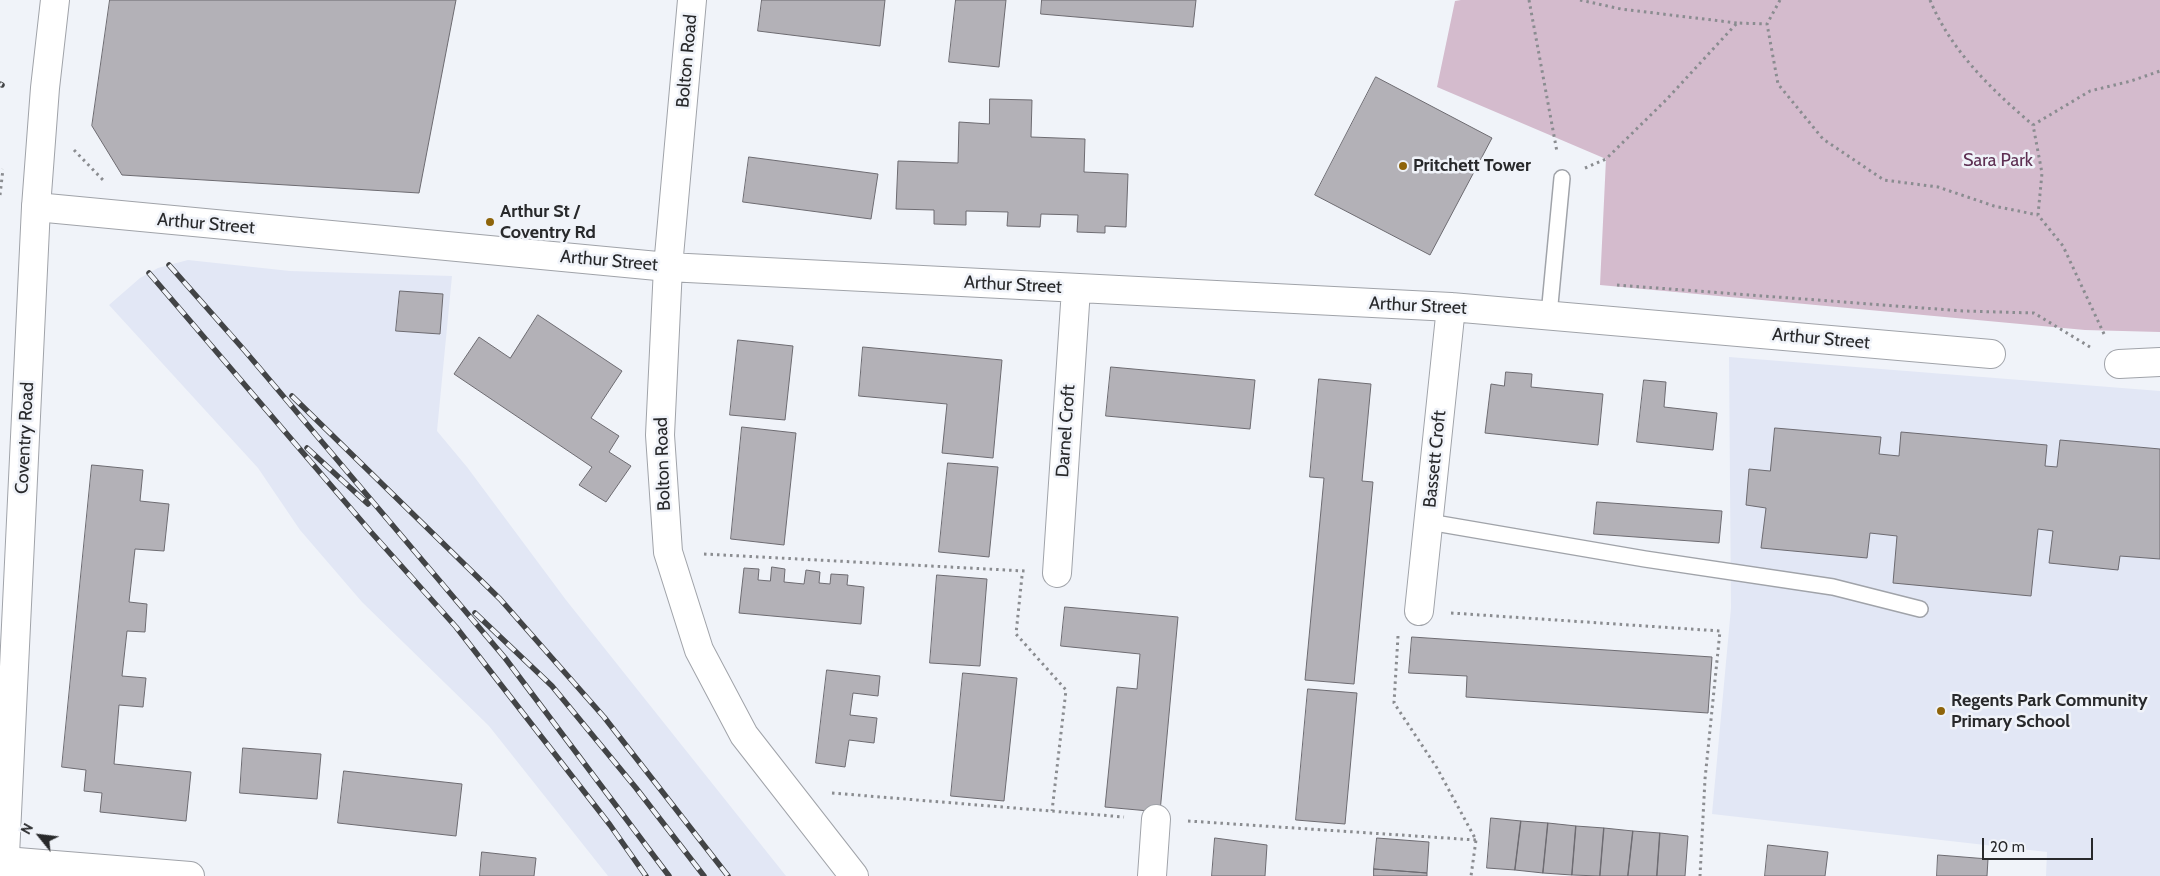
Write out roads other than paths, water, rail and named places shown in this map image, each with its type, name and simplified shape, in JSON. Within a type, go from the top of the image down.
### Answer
[{"type":"street","name":"Coventry Road","points":[[4,868],[36,207],[45,88],[55,0]]},
{"type":"street","name":"Bolton Road","points":[[692,0],[668,267],[660,435],[668,552],[699,650],[744,736],[854,876]]},
{"type":"street","name":"Arthur Street","points":[[36,207],[668,267],[1451,307],[1991,354]]},
{"type":"street","name":"Darnel Croft","points":[[1056,573],[1076,289]]},
{"type":"street","name":"Bassett Croft","points":[[1419,611],[1451,307]]},
{"type":"street","points":[[2118,364],[2160,362]]},
{"type":"street","points":[[1152,876],[1156,819]]},
{"type":"street","points":[[4,868],[190,876]]},
{"type":"lane","points":[[1549,315],[1562,178]]},
{"type":"lane","points":[[1429,522],[1645,559],[1833,588],[1920,609]]},
{"type":"railway","points":[[169,265],[245,351],[505,658],[669,876]]},
{"type":"railway","points":[[149,273],[370,531],[456,627],[610,825],[646,876]]},
{"type":"railway","points":[[292,396],[500,599],[604,717],[728,876]]},
{"type":"railway","points":[[307,448],[368,504]]},
{"type":"railway","points":[[475,613],[552,686],[636,788],[704,876]]},
{"type":"place","name":"Pritchett Tower","points":[[1403,166]]},
{"type":"place","name":"Arthur St / Coventry Rd","points":[[490,222]]},
{"type":"place","name":"Regents Park Community Primary School","points":[[1941,711]]},
{"type":"park label","name":"Sara Park","points":[[1998,161]]}]
